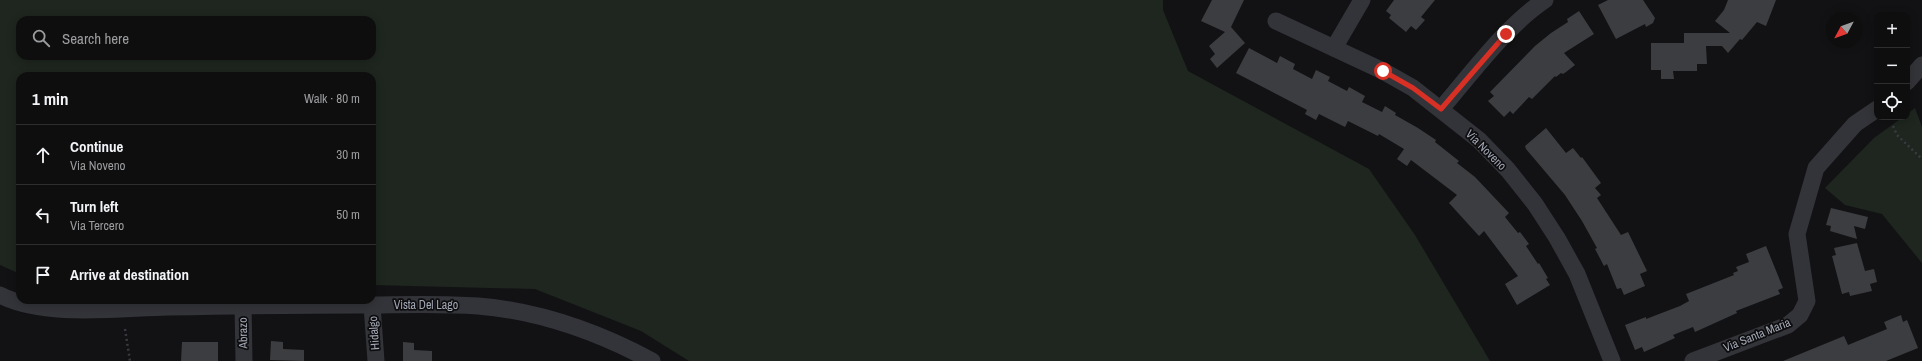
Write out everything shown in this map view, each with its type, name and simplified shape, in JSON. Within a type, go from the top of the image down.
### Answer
[{"type":"street","points":[[1334,48],[1362,0]]},
{"type":"street","points":[[1441,109],[1506,34],[1545,0]]},
{"type":"street","name":"Via Noveno","points":[[1276,21],[1383,71],[1413,88],[1479,140],[1508,170],[1535,204],[1558,238],[1577,274],[1612,361]]},
{"type":"street","points":[[1910,78],[1922,64]]},
{"type":"street","name":"Via Santa Maria","points":[[1693,361],[1788,325],[1800,315],[1807,301],[1797,234],[1816,168],[1855,124],[1874,111]]},
{"type":"street","name":"Vista Del Lago","points":[[0,295],[16,300]]},
{"type":"street","name":"Vista Del Lago","points":[[27,304],[36,307],[71,310],[243,305],[434,304],[479,306],[516,311],[582,330],[612,341],[652,361]]},
{"type":"street","name":"Abrazo","points":[[243,305],[244,361]]},
{"type":"street","name":"Hidalgo","points":[[372,305],[376,361]]},
{"type":"path","points":[[1893,126],[1897,135],[1922,159]]},
{"type":"path","points":[[125,329],[130,361]]},
{"type":"shaded area","points":[[0,0],[1163,0],[1163,10],[1188,71],[1369,169],[1415,235],[1490,361],[689,361],[641,331],[535,289],[376,285],[376,72],[16,72],[16,272],[0,265]]},
{"type":"shaded area","points":[[1915,108],[1922,127],[1922,263],[1882,214],[1845,205],[1825,188],[1874,138],[1899,120],[1910,120],[1910,112]]},
{"type":"building","points":[[1212,0],[1244,0],[1231,27],[1245,43],[1217,68],[1210,59],[1215,54],[1209,46],[1225,32],[1201,21]]},
{"type":"building","points":[[1394,0],[1435,0],[1421,17],[1425,20],[1416,30],[1411,26],[1406,32],[1389,18],[1391,15],[1386,11]]},
{"type":"building","points":[[1608,0],[1643,0],[1655,18],[1653,23],[1646,27],[1645,24],[1616,39],[1598,5]]},
{"type":"building","points":[[1728,0],[1776,0],[1766,26],[1757,22],[1742,40],[1740,39],[1728,53],[1722,46],[1706,46],[1707,64],[1697,64],[1697,71],[1673,71],[1674,79],[1661,79],[1661,70],[1651,70],[1651,43],[1684,43],[1684,33],[1730,33],[1715,21],[1724,10]]},
{"type":"building","points":[[1579,11],[1594,34],[1564,53],[1575,65],[1563,74],[1561,73],[1556,77],[1555,76],[1532,99],[1529,97],[1513,114],[1510,111],[1504,117],[1488,101],[1494,96],[1490,92],[1535,46],[1568,22],[1567,19]]},
{"type":"building","points":[[1249,48],[1277,63],[1280,56],[1295,64],[1293,69],[1312,79],[1316,70],[1330,77],[1328,81],[1347,91],[1349,87],[1365,96],[1362,102],[1382,112],[1385,106],[1396,113],[1395,115],[1436,140],[1435,142],[1459,161],[1457,163],[1475,177],[1509,213],[1505,217],[1518,233],[1520,232],[1529,244],[1526,246],[1538,264],[1539,263],[1548,278],[1546,279],[1550,285],[1517,305],[1505,284],[1518,276],[1484,231],[1479,236],[1449,203],[1457,195],[1411,160],[1407,166],[1397,159],[1404,149],[1379,134],[1378,136],[1348,121],[1345,127],[1319,114],[1316,120],[1305,114],[1307,110],[1236,73]]},
{"type":"building","points":[[1546,128],[1566,153],[1573,148],[1581,158],[1582,157],[1601,183],[1595,188],[1601,195],[1597,198],[1621,235],[1628,232],[1647,271],[1640,274],[1645,286],[1624,295],[1621,288],[1617,289],[1607,264],[1604,266],[1595,249],[1597,248],[1582,221],[1565,195],[1526,149],[1525,146]]},
{"type":"building","points":[[1831,208],[1868,217],[1865,229],[1854,226],[1857,239],[1830,231],[1831,226],[1826,225]]},
{"type":"building","points":[[1857,243],[1865,271],[1874,269],[1877,282],[1870,284],[1872,291],[1850,296],[1849,292],[1842,294],[1832,256],[1836,255],[1834,248]]},
{"type":"building","points":[[1766,246],[1783,288],[1778,290],[1780,294],[1736,311],[1737,313],[1695,332],[1693,327],[1673,335],[1675,338],[1644,352],[1642,347],[1635,350],[1625,325],[1646,317],[1646,319],[1689,301],[1686,294],[1734,275],[1733,273],[1738,271],[1736,267],[1749,262],[1746,254]]},
{"type":"building","points":[[1901,315],[1903,322],[1907,320],[1918,348],[1886,361],[1783,361],[1844,336],[1848,345],[1887,329],[1884,322]]},
{"type":"building","points":[[271,341],[283,342],[283,349],[304,350],[304,361],[270,360]]},
{"type":"building","points":[[182,342],[218,342],[218,361],[181,361]]},
{"type":"building","points":[[403,342],[414,343],[414,350],[432,351],[432,361],[403,361]]},
{"type":"route","points":[[1383,71],[1413,88],[1441,109],[1506,34]]}]
